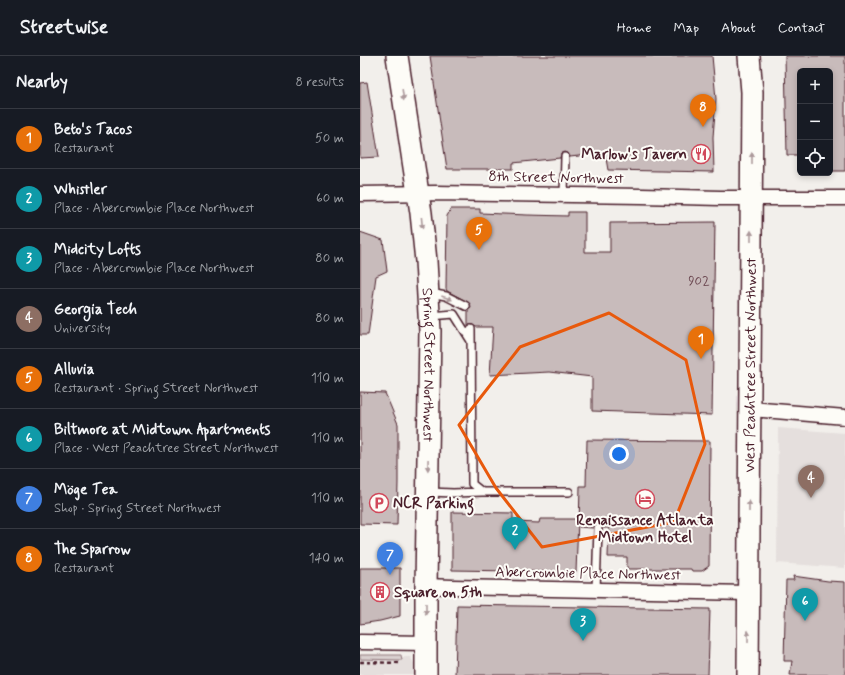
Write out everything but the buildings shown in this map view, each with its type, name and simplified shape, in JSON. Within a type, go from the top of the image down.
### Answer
[{"type":"main road","name":"Spring Street Northwest","points":[[397,56],[421,213],[426,262],[430,331],[426,675]]},
{"type":"main road","name":"West Peachtree Street Northwest","points":[[748,675],[752,197],[752,92],[749,56]]},
{"type":"street","name":"8th Street Northwest","points":[[360,194],[564,194],[720,198],[845,198]]},
{"type":"street","points":[[750,409],[845,417]]},
{"type":"street","name":"Abercrombie Place Northwest","points":[[426,586],[748,593]]},
{"type":"street","points":[[360,642],[426,643]]},
{"type":"lane","points":[[564,194],[565,157]]},
{"type":"lane","points":[[428,293],[446,296],[466,306]]},
{"type":"lane","points":[[429,316],[454,314],[471,342]]},
{"type":"lane","points":[[472,329],[472,484],[482,492]]},
{"type":"lane","points":[[428,492],[569,492]]},
{"type":"lane","points":[[596,590],[598,528]]},
{"type":"path","points":[[360,662],[400,663]]},
{"type":"highlighted area","points":[[609,313],[686,360],[705,444],[674,522],[542,547],[496,488],[459,425],[520,347]]},
{"type":"shaded area","points":[[778,428],[845,433],[845,568],[777,563]]},
{"type":"shaded area","points":[[360,655],[401,655],[402,660],[360,659]]},
{"type":"shaded area","points":[[410,657],[422,675],[360,675],[360,658]]},
{"type":"place","name":"The Sparrow","points":[[703,127]]},
{"type":"place","name":"Marlow's Tavern","points":[[701,154]]},
{"type":"place","name":"Alluvia","points":[[479,250]]},
{"type":"place","name":"Beto's Tacos","points":[[701,359]]},
{"type":"place","name":"Georgia Tech","points":[[811,498]]},
{"type":"place","name":"Renaissance Atlanta Midtown Hotel","points":[[645,499]]},
{"type":"place","name":"NCR Parking","points":[[379,503]]},
{"type":"place","name":"Whistler","points":[[515,550]]},
{"type":"place","name":"Möge Tea","points":[[390,575]]},
{"type":"place","name":"Square on 5th","points":[[380,592]]},
{"type":"place","name":"Biltmore at Midtown Apartments","points":[[805,621]]},
{"type":"place","name":"Midcity Lofts","points":[[583,641]]}]
